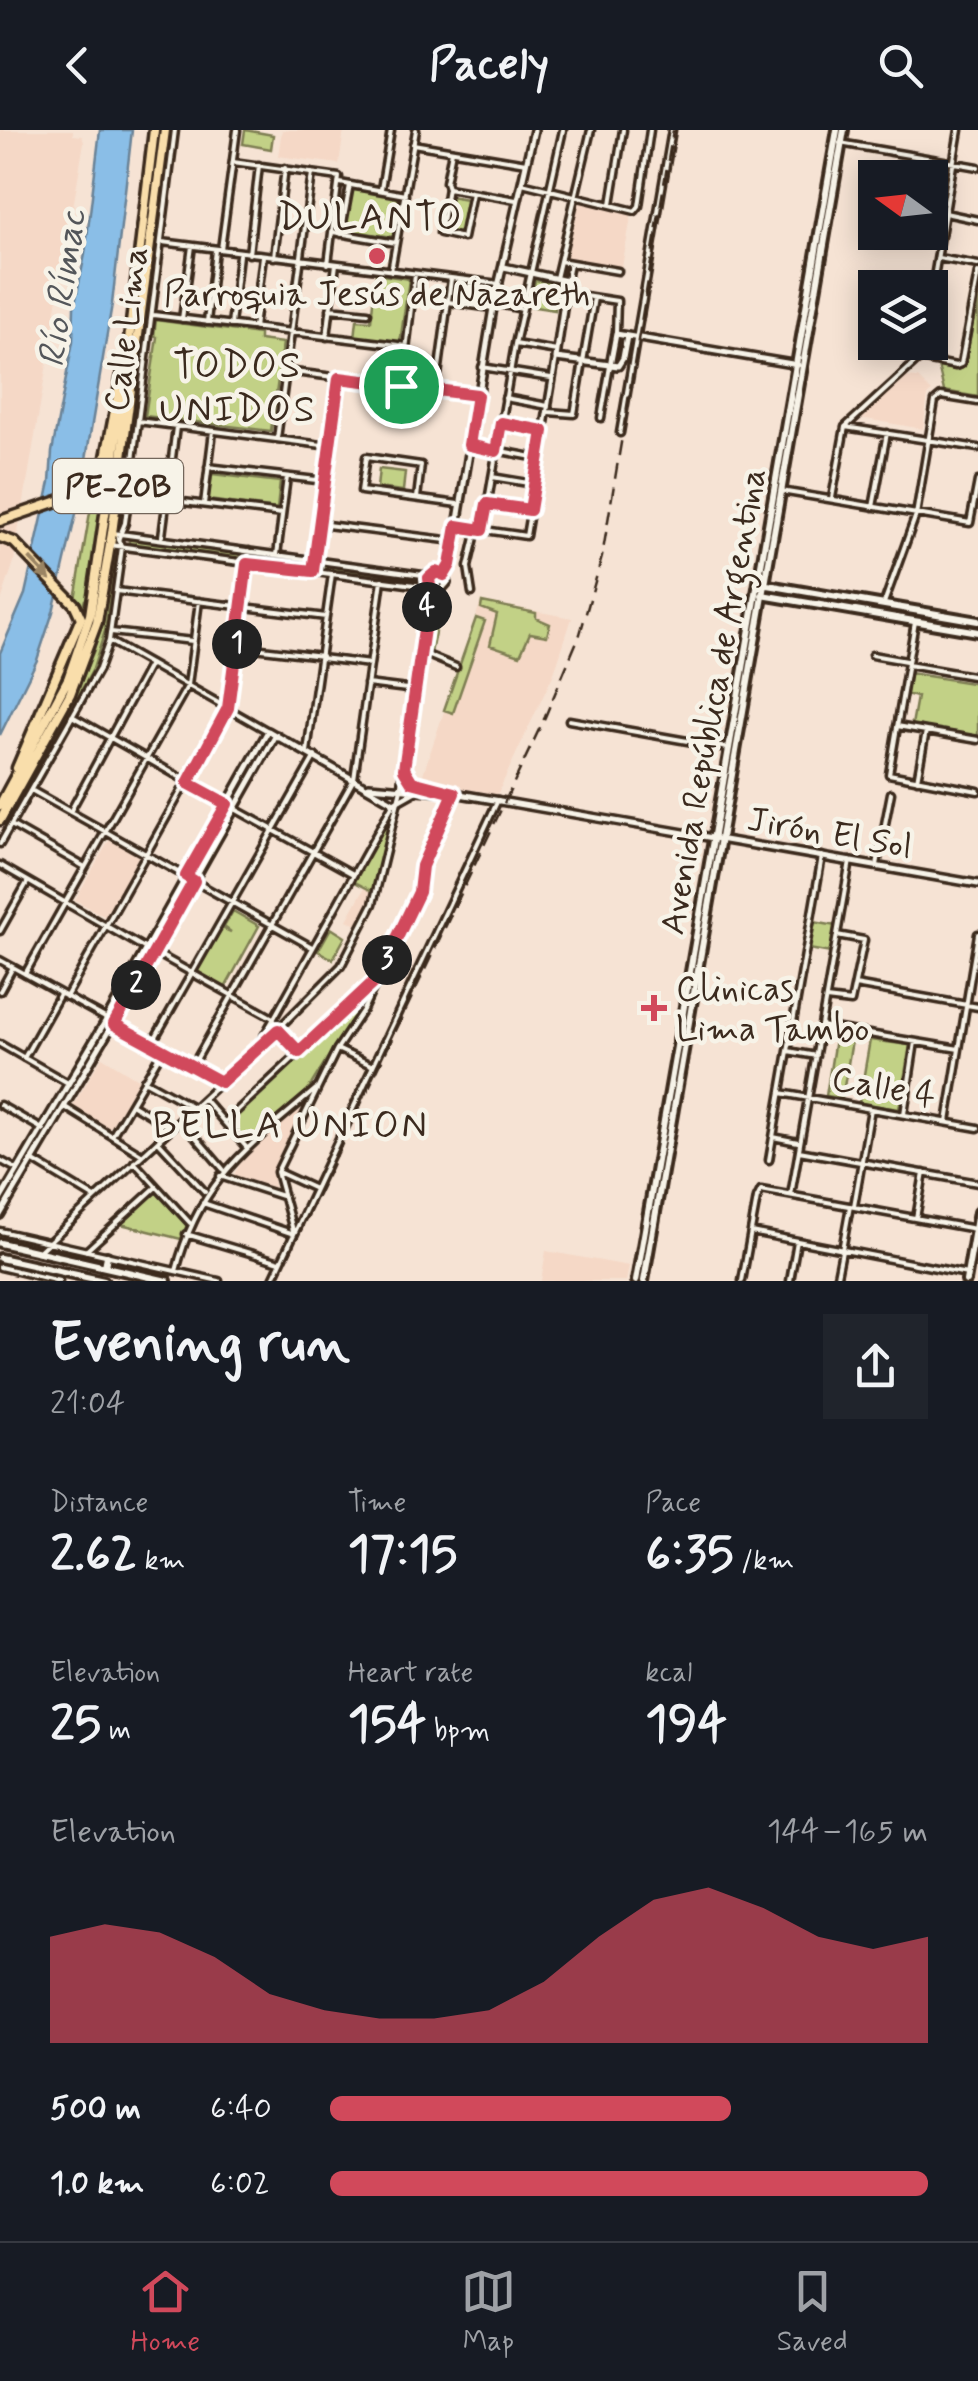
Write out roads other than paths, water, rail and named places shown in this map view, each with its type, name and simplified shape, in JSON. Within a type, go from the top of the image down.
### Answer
[{"type":"main road","name":"PE-20B","points":[[0,805],[68,679],[90,615],[128,351],[154,130]]},
{"type":"main road","name":"PE-20B","points":[[0,820],[83,664],[97,622],[164,130]]},
{"type":"main road","name":"Avenida República de Argentina","points":[[644,1281],[729,748],[762,584],[841,130]]},
{"type":"main road","points":[[0,521],[92,489],[103,480],[120,374],[128,351]]},
{"type":"main road","points":[[0,537],[14,542],[66,596],[79,610],[81,622],[9,790]]},
{"type":"main road","points":[[762,584],[978,621]]},
{"type":"main road","points":[[760,594],[978,632]]},
{"type":"main road","name":"Avenida República de Argentina","points":[[636,1281],[760,594]]},
{"type":"main road","points":[[966,1277],[978,1212]]},
{"type":"main road","points":[[0,1243],[167,1281]]},
{"type":"main road","points":[[28,1264],[35,1251]]},
{"type":"main road","points":[[104,1266],[107,1256]]},
{"type":"main road","points":[[0,1258],[104,1281]]},
{"type":"street","name":"Calle Lima","points":[[0,844],[99,669],[109,641],[122,547],[127,541],[123,534],[176,130]]},
{"type":"street","points":[[207,322],[238,130]]},
{"type":"street","points":[[380,190],[391,130]]},
{"type":"street","points":[[392,272],[416,130]]},
{"type":"street","points":[[444,575],[450,565],[494,306],[534,130]]},
{"type":"street","points":[[472,593],[468,567],[487,504],[514,344],[563,130]]},
{"type":"street","points":[[556,278],[591,130]]},
{"type":"street","points":[[610,204],[623,130]]},
{"type":"street","points":[[522,183],[638,209],[650,130]]},
{"type":"street","points":[[620,433],[672,130]]},
{"type":"street","points":[[948,195],[959,130]]},
{"type":"street","points":[[838,143],[978,168]]},
{"type":"street","points":[[414,144],[526,163]]},
{"type":"street","points":[[452,151],[440,233],[464,238],[472,192]]},
{"type":"street","points":[[233,162],[312,173],[350,185],[405,194]]},
{"type":"street","points":[[249,254],[259,166]]},
{"type":"street","points":[[274,257],[285,168]]},
{"type":"street","points":[[277,439],[312,173]]},
{"type":"street","points":[[328,264],[339,180]]},
{"type":"street","points":[[342,234],[350,185]]},
{"type":"street","points":[[448,188],[518,201]]},
{"type":"street","points":[[948,215],[978,220]]},
{"type":"street","points":[[333,232],[396,243]]},
{"type":"street","points":[[162,242],[499,284]]},
{"type":"street","points":[[182,319],[192,246]]},
{"type":"street","points":[[936,270],[939,250]]},
{"type":"street","points":[[230,325],[240,253]]},
{"type":"street","points":[[254,328],[263,256]]},
{"type":"street","points":[[938,258],[978,265]]},
{"type":"street","points":[[560,261],[618,270]]},
{"type":"street","points":[[457,526],[524,537],[570,263]]},
{"type":"street","points":[[327,337],[336,264]]},
{"type":"street","points":[[502,267],[567,281]]},
{"type":"street","points":[[924,360],[956,366],[962,361],[978,273]]},
{"type":"street","points":[[401,386],[415,274]]},
{"type":"street","points":[[436,390],[452,279]]},
{"type":"street","points":[[565,293],[619,303],[601,418]]},
{"type":"street","points":[[506,398],[574,414],[594,298]]},
{"type":"street","points":[[448,302],[522,309]]},
{"type":"street","points":[[330,309],[368,313]]},
{"type":"street","points":[[152,315],[406,346]]},
{"type":"street","points":[[616,334],[800,365]]},
{"type":"street","points":[[514,344],[610,366],[621,364],[627,336]]},
{"type":"street","points":[[831,500],[845,427],[918,360]]},
{"type":"street","points":[[482,367],[552,378]]},
{"type":"street","points":[[286,371],[477,395]]},
{"type":"street","points":[[313,571],[339,378]]},
{"type":"street","points":[[883,605],[916,515],[935,401],[941,396],[978,402]]},
{"type":"street","points":[[138,421],[330,446]]},
{"type":"street","points":[[501,423],[543,431]]},
{"type":"street","points":[[162,538],[176,427]]},
{"type":"street","points":[[845,427],[978,448]]},
{"type":"street","points":[[204,504],[213,431]]},
{"type":"street","points":[[873,507],[886,433]]},
{"type":"street","points":[[469,445],[539,458]]},
{"type":"street","points":[[416,498],[421,465],[366,458],[361,491],[458,504]]},
{"type":"street","points":[[208,467],[325,482]]},
{"type":"street","points":[[277,554],[287,477]]},
{"type":"street","points":[[492,477],[534,484]]},
{"type":"street","points":[[778,490],[970,523],[978,481]]},
{"type":"street","points":[[167,500],[282,514]]},
{"type":"street","points":[[487,504],[530,510]]},
{"type":"street","points":[[320,524],[454,541]]},
{"type":"street","points":[[110,545],[382,580],[437,591],[444,588],[447,580],[439,572],[430,576],[112,533]]},
{"type":"street","points":[[66,998],[228,708],[249,550]]},
{"type":"street","points":[[307,752],[332,574]]},
{"type":"street","points":[[35,1251],[278,1030],[338,970],[362,930],[376,894],[401,788],[430,576]]},
{"type":"street","points":[[192,1067],[354,779],[382,580]]},
{"type":"street","points":[[116,591],[326,617]]},
{"type":"street","points":[[25,974],[188,686],[198,601]]},
{"type":"street","points":[[915,622],[890,774],[978,792]]},
{"type":"street","points":[[110,632],[194,641]]},
{"type":"street","points":[[122,648],[126,634]]},
{"type":"street","points":[[109,641],[396,803]]},
{"type":"street","points":[[236,646],[370,664]]},
{"type":"street","points":[[420,652],[456,667]]},
{"type":"street","points":[[872,655],[978,677]]},
{"type":"street","points":[[70,812],[150,664]]},
{"type":"street","points":[[367,684],[415,690]]},
{"type":"street","points":[[72,716],[227,804]]},
{"type":"street","points":[[569,720],[729,748]]},
{"type":"street","points":[[897,726],[978,740]]},
{"type":"street","points":[[0,1200],[268,731]]},
{"type":"street","points":[[917,780],[926,731]]},
{"type":"street","points":[[0,1215],[114,1024],[276,736]]},
{"type":"street","points":[[151,1044],[315,756]]},
{"type":"street","name":"Jirón El Sol","points":[[404,769],[412,782],[436,790]]},
{"type":"street","name":"Jirón El Sol","points":[[364,785],[436,790],[978,884]]},
{"type":"street","points":[[257,1049],[396,803],[419,789]]},
{"type":"street","points":[[30,790],[312,947]]},
{"type":"street","points":[[294,1234],[277,1172],[337,1049],[360,1016],[419,892],[422,866],[454,793]]},
{"type":"street","points":[[877,866],[891,793]]},
{"type":"street","points":[[272,1281],[498,800]]},
{"type":"street","points":[[235,808],[353,874]]},
{"type":"street","points":[[11,825],[85,867]]},
{"type":"street","points":[[770,1160],[822,856]]},
{"type":"street","points":[[791,1195],[850,860]]},
{"type":"street","points":[[0,865],[146,949]]},
{"type":"street","points":[[0,932],[28,881]]},
{"type":"street","points":[[947,1122],[978,934]]},
{"type":"street","points":[[826,999],[851,1003],[864,939],[837,935]]},
{"type":"street","points":[[154,952],[273,1018],[278,1030],[299,1052]]},
{"type":"street","points":[[0,960],[221,1082]]},
{"type":"street","points":[[0,991],[14,968]]},
{"type":"street","points":[[225,1122],[378,978]]},
{"type":"street","points":[[854,985],[978,1007]]},
{"type":"street","points":[[24,1058],[60,994]]},
{"type":"street","points":[[347,1008],[358,1008],[360,1016]]},
{"type":"street","points":[[821,1026],[959,1049]]},
{"type":"street","points":[[904,1114],[915,1042]]},
{"type":"street","points":[[1,1046],[68,1083]]},
{"type":"street","points":[[337,1049],[373,1066]]},
{"type":"street","points":[[112,1136],[162,1050]]},
{"type":"street","points":[[788,1052],[816,1056]]},
{"type":"street","points":[[144,1080],[194,1108]]},
{"type":"street","points":[[176,1271],[190,1224],[224,1170],[319,1086]]},
{"type":"street","name":"Calle 4","points":[[781,1092],[978,1128]]},
{"type":"street","points":[[204,1098],[247,1148]]},
{"type":"street","points":[[131,1104],[172,1128]]},
{"type":"street","points":[[0,1105],[50,1133]]},
{"type":"street","points":[[65,1107],[142,1155]]},
{"type":"street","points":[[836,1281],[871,1109]]},
{"type":"street","points":[[180,1120],[224,1170]]},
{"type":"street","points":[[773,1138],[800,1142]]},
{"type":"street","points":[[158,1140],[207,1194]]},
{"type":"street","points":[[799,1151],[978,1184]]},
{"type":"street","points":[[0,1160],[18,1170]]},
{"type":"street","points":[[32,1160],[95,1198]]},
{"type":"street","points":[[134,1162],[190,1224]]},
{"type":"street","points":[[277,1172],[315,1189]]},
{"type":"street","points":[[916,1218],[924,1173]]},
{"type":"street","points":[[220,1176],[282,1196]]},
{"type":"street","points":[[86,1251],[156,1186]]},
{"type":"street","points":[[742,1281],[762,1190],[975,1229]]},
{"type":"street","points":[[202,1202],[294,1234]]},
{"type":"street","points":[[0,1231],[219,1281]]},
{"type":"street","points":[[751,1232],[966,1277]]},
{"type":"street","points":[[186,1234],[280,1262]]},
{"type":"street","points":[[790,1281],[797,1241]]},
{"type":"street","points":[[0,1267],[59,1281]]},
{"type":"street","points":[[14,1281],[18,1272]]},
{"type":"water","points":[[100,130],[132,130],[112,304],[79,501],[53,612],[37,660],[0,735],[0,653],[25,594],[50,482]]},
{"type":"railway","points":[[277,1281],[545,717],[580,634],[602,557],[673,130]]},
{"type":"place","name":"Parroquia Jesús de Nazareth","points":[[377,256]]},
{"type":"place","name":"Clinicas Lima Tambo","points":[[654,1008]]},
{"type":"district","name":"DULANTO","points":[[371,216]]},
{"type":"district","name":"TODOS UNIDOS","points":[[238,386]]},
{"type":"district","name":"BELLA UNION","points":[[291,1124]]},
{"type":"water label","name":"Río Rímac","points":[[61,288]]}]
